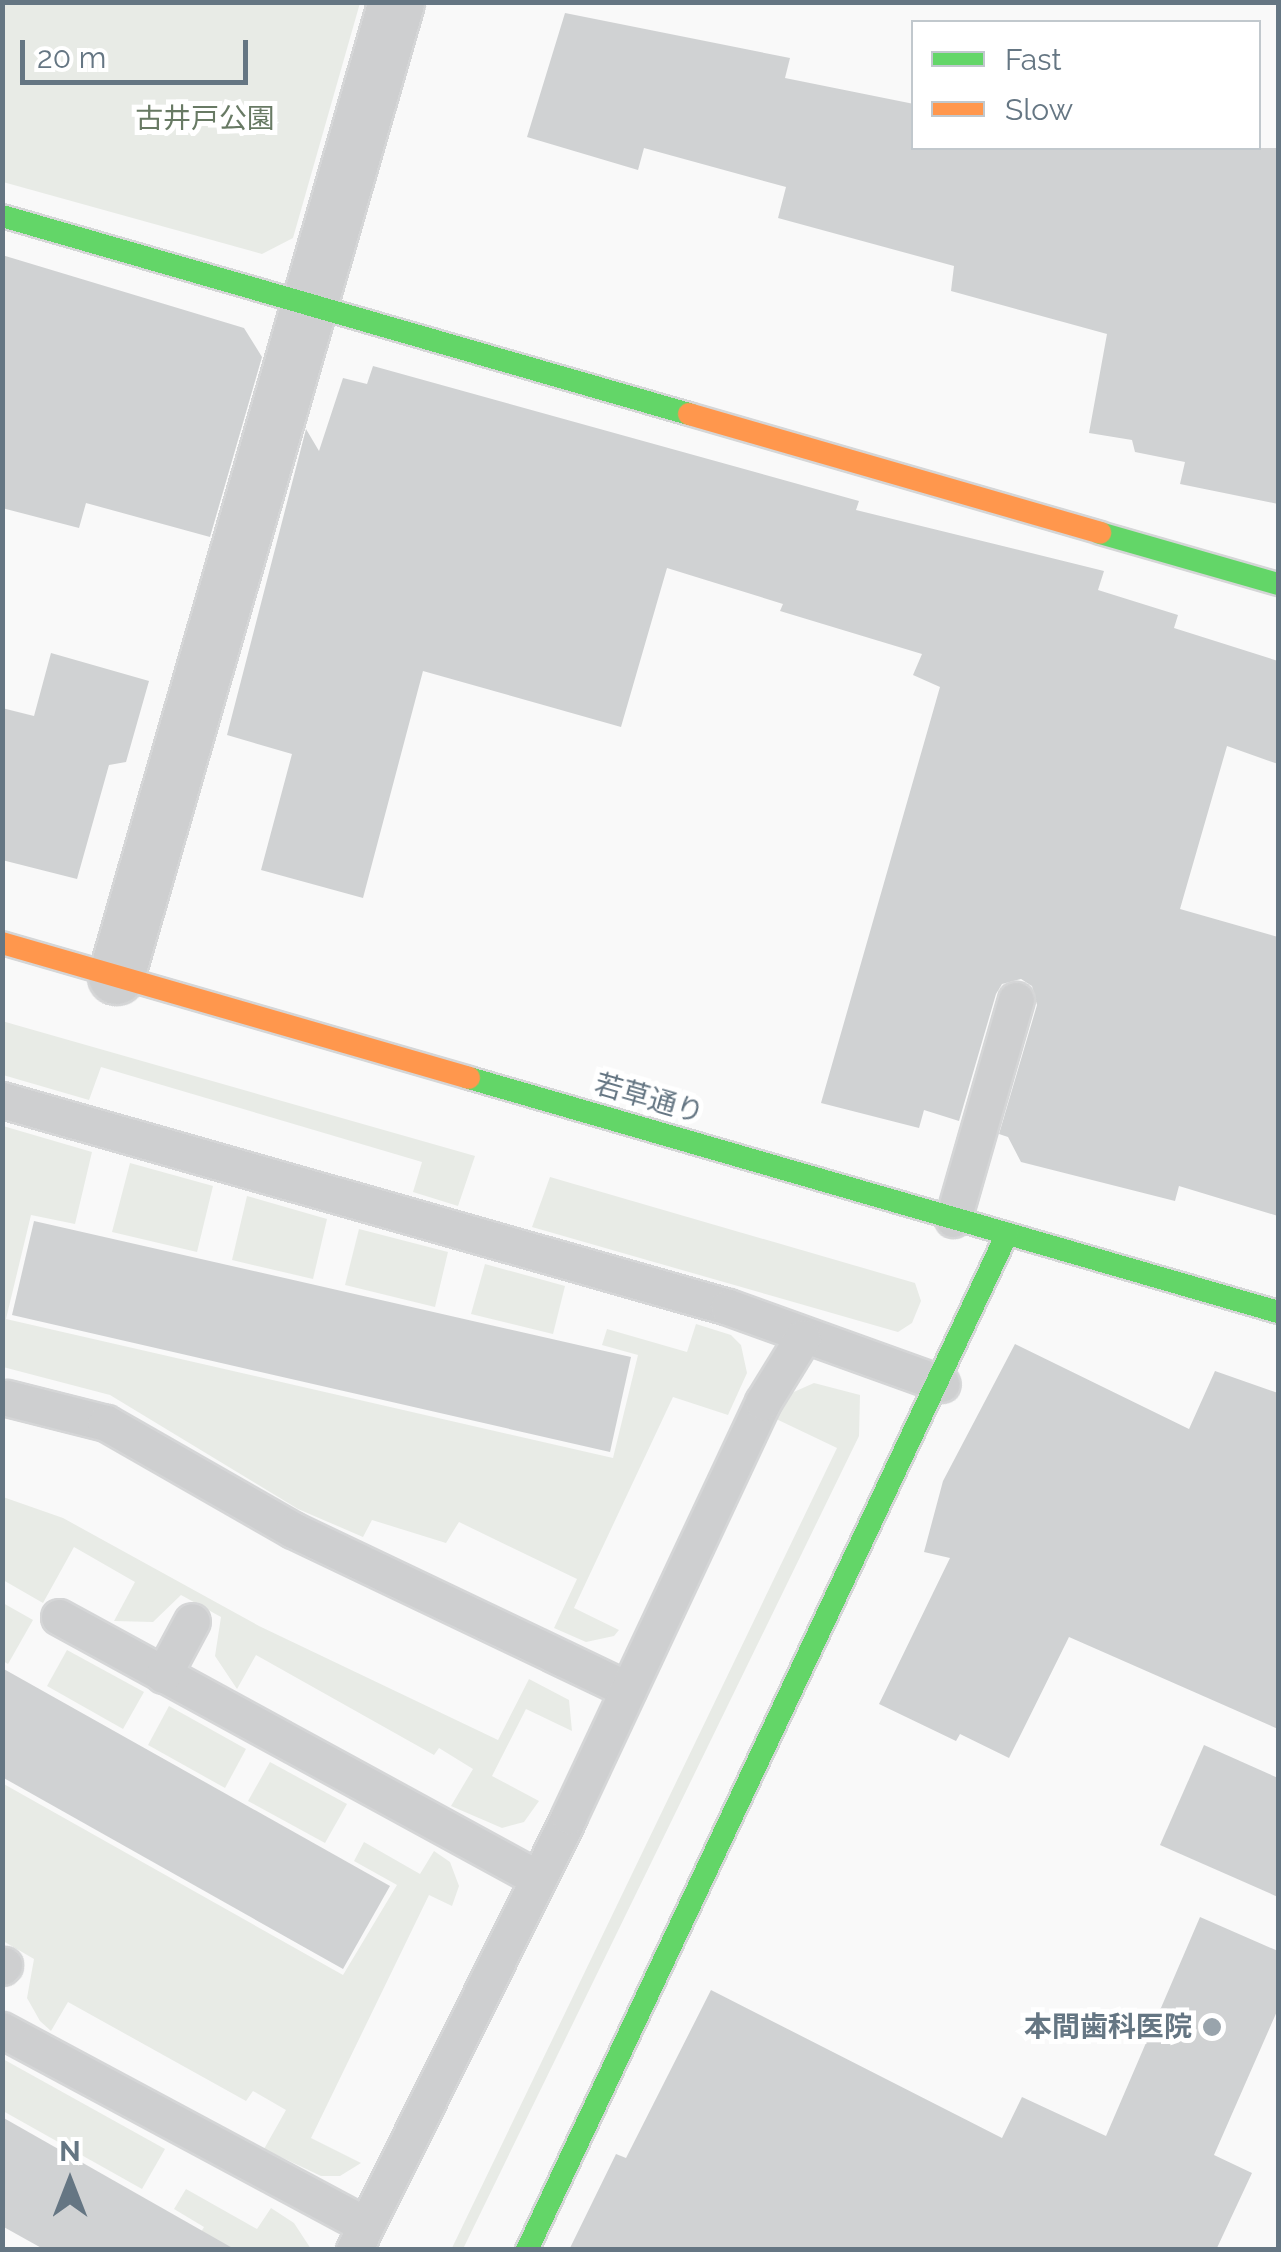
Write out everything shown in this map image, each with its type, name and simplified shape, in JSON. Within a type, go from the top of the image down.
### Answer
[{"type":"street","points":[[116,976],[396,2]]},
{"type":"street","points":[[2,216],[1278,584]]},
{"type":"street","name":"若草通り","points":[[2,943],[1278,1312]]},
{"type":"street","points":[[527,2250],[942,1384],[1007,1234]]},
{"type":"lane","points":[[953,1218],[1016,1000]]},
{"type":"lane","points":[[2,1100],[728,1306],[802,1337],[942,1384]]},
{"type":"lane","points":[[2,2030],[360,2238],[628,1690],[762,1402],[802,1337]]},
{"type":"lane","points":[[6,1398],[106,1424],[294,1530],[628,1690]]},
{"type":"lane","points":[[59,1617],[537,1878]]},
{"type":"lane","points":[[163,1675],[192,1621]]},
{"type":"green space","name":"古井戸公園","points":[[2,3],[360,3],[293,238],[262,254],[3,182]]},
{"type":"green space","points":[[2,1021],[475,1156],[458,1206],[413,1192],[422,1162],[101,1067],[89,1100],[3,1075]]},
{"type":"green space","points":[[3,1126],[92,1152],[75,1224],[31,1215],[6,1319],[613,1458],[638,1355],[602,1345],[607,1329],[687,1352],[696,1324],[731,1335],[741,1345],[747,1373],[728,1415],[673,1397],[574,1608],[619,1630],[614,1636],[586,1642],[554,1628],[577,1579],[459,1522],[446,1543],[372,1520],[363,1537],[298,1509],[110,1395],[3,1367]]},
{"type":"green space","points":[[130,1163],[213,1186],[197,1252],[112,1232]]},
{"type":"green space","points":[[550,1177],[915,1283],[921,1301],[912,1323],[898,1332],[532,1227]]},
{"type":"green space","points":[[247,1196],[327,1219],[313,1279],[232,1260]]},
{"type":"green space","points":[[359,1229],[448,1252],[435,1307],[345,1285]]},
{"type":"green space","points":[[485,1264],[565,1286],[553,1334],[471,1314]]},
{"type":"green space","points":[[814,1383],[860,1395],[859,1436],[463,2249],[451,2250],[837,1448],[772,1417],[787,1395]]},
{"type":"green space","points":[[3,1497],[63,1518],[259,1626],[498,1740],[529,1679],[569,1700],[572,1731],[526,1709],[492,1776],[539,1801],[524,1822],[502,1828],[451,1806],[473,1769],[439,1748],[434,1755],[256,1655],[237,1689],[215,1656],[221,1617],[181,1595],[153,1622],[114,1621],[135,1582],[74,1547],[43,1603],[3,1580]]},
{"type":"green space","points":[[3,1603],[33,1620],[8,1664],[3,1661]]},
{"type":"green space","points":[[67,1650],[144,1692],[123,1729],[47,1686]]},
{"type":"green space","points":[[169,1706],[246,1749],[225,1788],[148,1745]]},
{"type":"green space","points":[[270,1762],[347,1804],[325,1843],[248,1801]]},
{"type":"green space","points":[[2,1783],[343,1975],[397,1885],[354,1861],[364,1842],[420,1874],[434,1851],[450,1862],[459,1886],[452,1906],[429,1895],[311,2138],[361,2163],[340,2176],[321,2176],[264,2149],[286,2110],[253,2091],[246,2101],[68,2002],[51,2031],[40,2021],[27,1998],[34,1959],[3,1941]]},
{"type":"green space","points":[[3,2059],[165,2149],[142,2189],[3,2111]]},
{"type":"green space","points":[[186,2189],[257,2229],[271,2208],[294,2223],[311,2249],[191,2249],[204,2227],[174,2209]]},
{"type":"building","points":[[565,13],[790,58],[785,78],[911,103],[911,150],[1278,148],[1278,504],[1180,484],[1185,462],[1135,452],[1132,440],[1089,433],[1107,334],[951,291],[954,266],[778,218],[786,187],[644,148],[638,170],[527,137]]},
{"type":"building","points":[[2,255],[244,328],[262,357],[210,537],[86,503],[79,528],[2,508]]},
{"type":"building","points":[[373,366],[859,501],[856,510],[1104,571],[1098,590],[1178,615],[1174,628],[1278,661],[1278,764],[1227,746],[1180,909],[1278,937],[1278,1216],[1179,1186],[1175,1201],[1021,1162],[1008,1137],[999,1134],[1037,1005],[1032,986],[1021,979],[1002,984],[996,994],[959,1121],[924,1110],[919,1128],[821,1103],[940,687],[913,675],[922,654],[780,611],[783,604],[667,568],[621,727],[423,671],[363,898],[261,870],[292,754],[227,735],[306,429],[319,451],[343,378],[367,384]]},
{"type":"building","points":[[51,653],[149,681],[126,762],[109,765],[77,879],[2,860],[2,708],[34,716]]},
{"type":"building","points":[[34,1221],[631,1357],[610,1452],[12,1315]]},
{"type":"building","points":[[1015,1344],[1189,1429],[1215,1371],[1278,1393],[1278,1729],[1069,1637],[1009,1758],[960,1734],[956,1741],[879,1704],[950,1558],[924,1552],[943,1481]]},
{"type":"building","points":[[2,1668],[390,1886],[343,1969],[2,1777]]},
{"type":"building","points":[[1204,1745],[1278,1778],[1278,1897],[1160,1845]]},
{"type":"building","points":[[1200,1917],[1278,1951],[1278,2009],[1214,2155],[1252,2173],[1216,2250],[569,2250],[616,2154],[626,2158],[711,1990],[1002,2138],[1022,2097],[1106,2136]]},
{"type":"building","points":[[2,2117],[236,2250],[45,2250],[2,2226]]},
{"type":"traffic: fast","points":[[2,216],[689,414]]},
{"type":"traffic: fast","points":[[1100,533],[1278,584]]},
{"type":"traffic: fast","points":[[469,1078],[1278,1312]]},
{"type":"traffic: fast","points":[[527,2250],[1007,1234]]},
{"type":"traffic: slow","points":[[689,414],[1100,533]]},
{"type":"traffic: slow","points":[[2,943],[469,1078]]},
{"type":"place","name":"本間歯科医院","points":[[1212,2027]]}]
